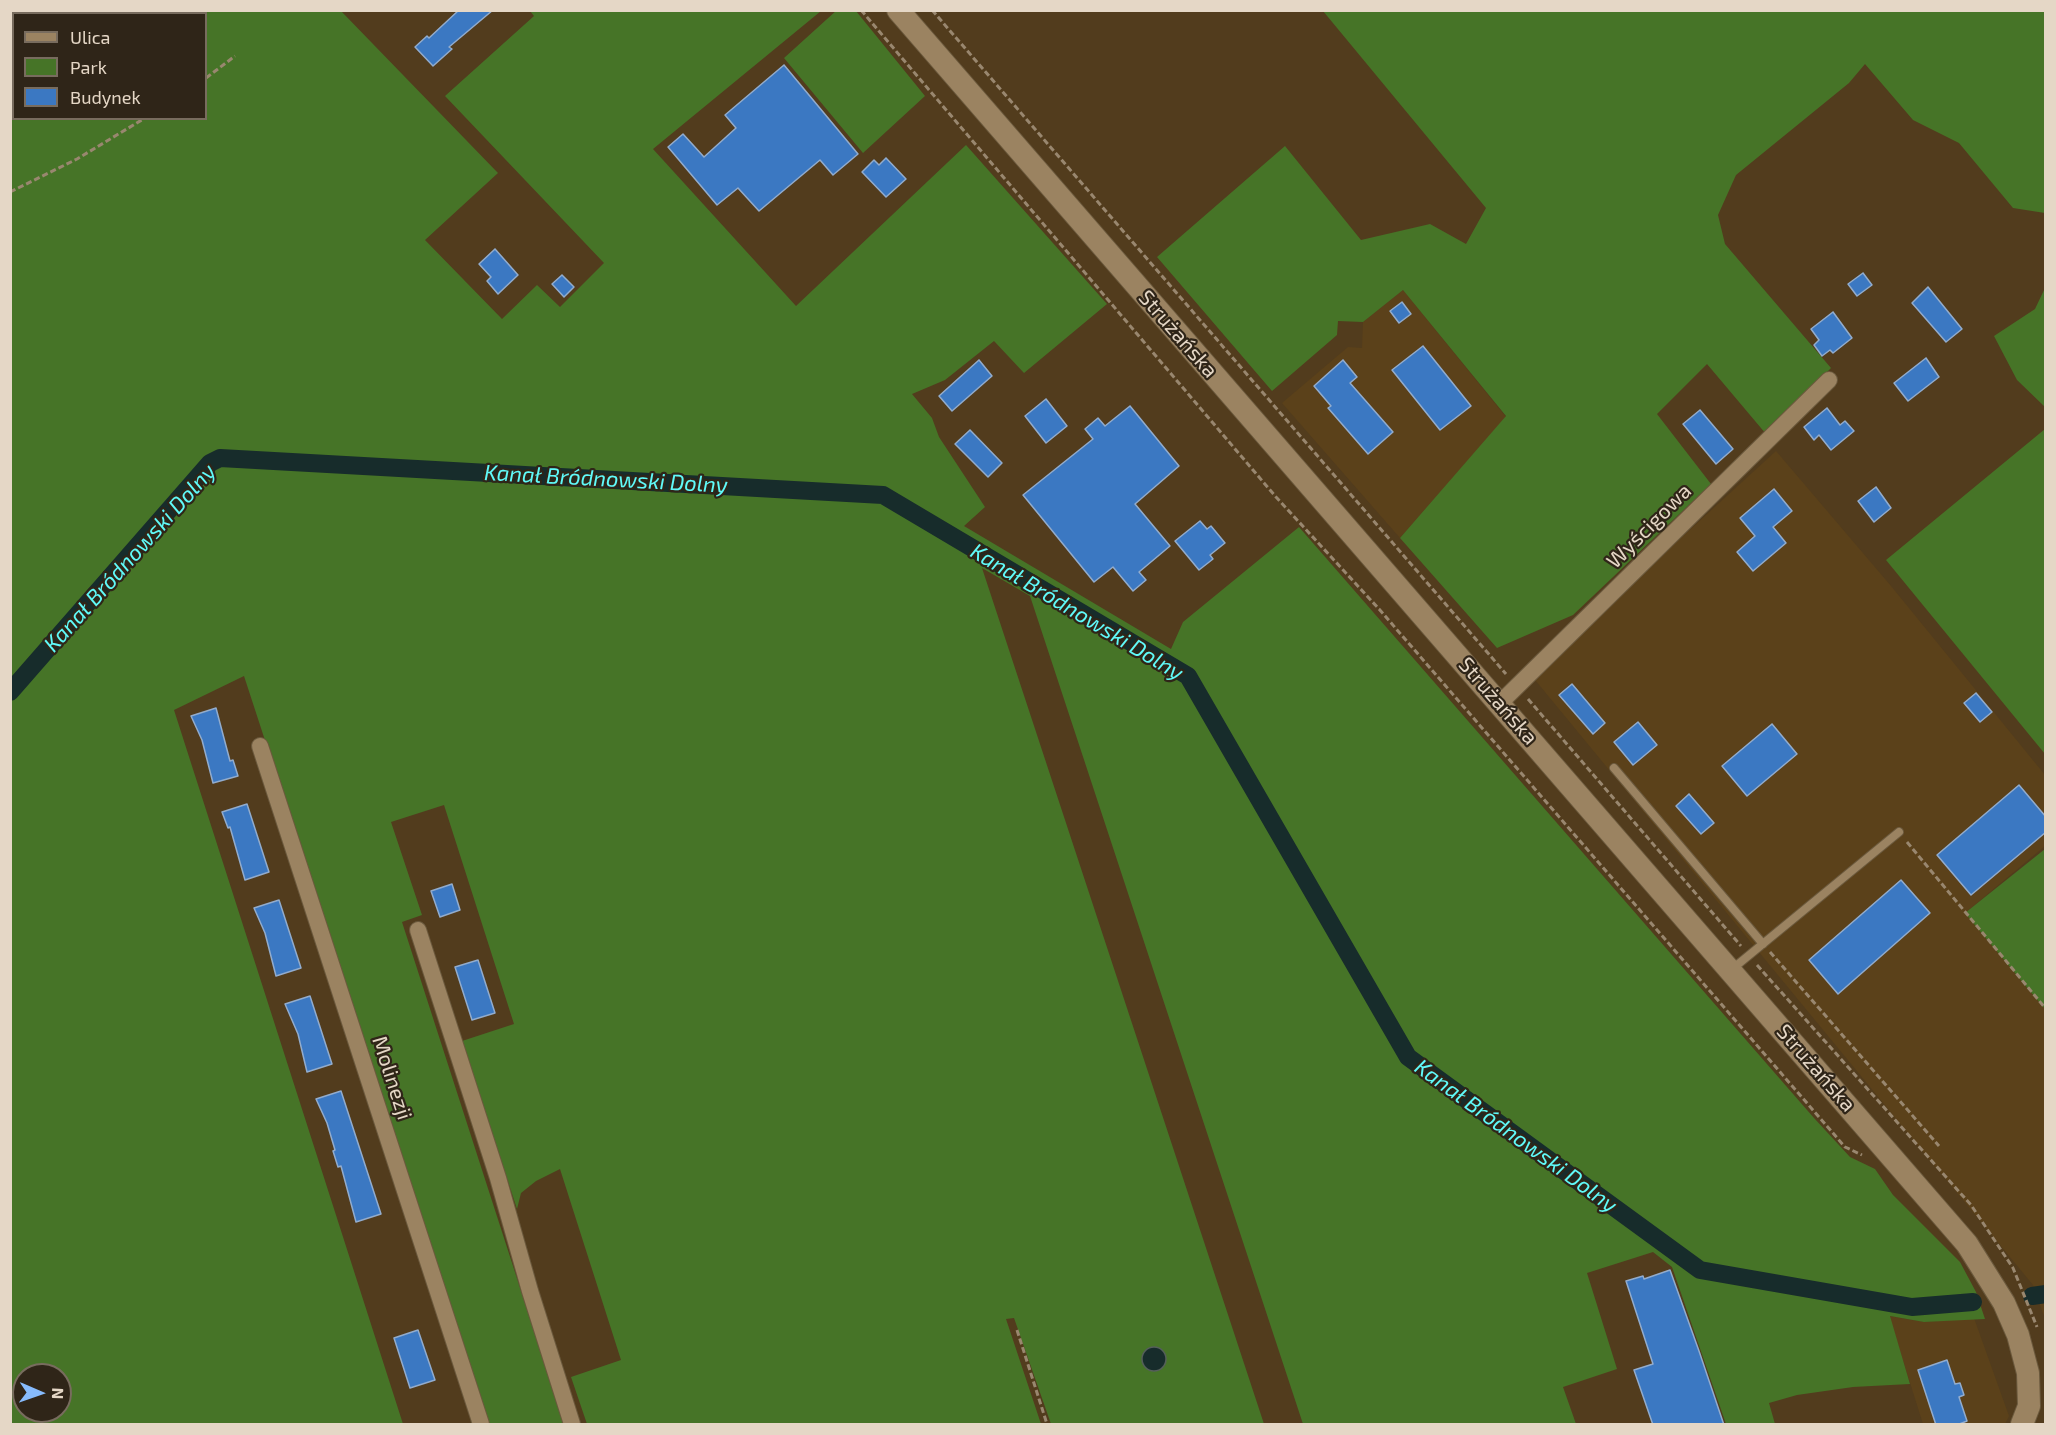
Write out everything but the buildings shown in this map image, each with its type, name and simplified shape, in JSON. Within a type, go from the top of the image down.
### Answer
[{"type":"main road","name":"Strużańska","points":[[897,10],[1967,1244],[2004,1303],[2018,1335],[2028,1373],[2029,1406],[2022,1425]]},
{"type":"street","name":"Wyścigowa","points":[[1500,704],[1829,380]]},
{"type":"street","name":"Molinezji","points":[[260,746],[481,1425]]},
{"type":"street","points":[[418,930],[498,1178],[572,1425]]},
{"type":"lane","points":[[1614,768],[1763,944]]},
{"type":"lane","points":[[1731,970],[1899,832]]},
{"type":"path","points":[[861,10],[1276,497],[1386,618],[1845,1147],[1872,1159]]},
{"type":"path","points":[[932,10],[1858,1081]]},
{"type":"path","points":[[207,77],[235,56]]},
{"type":"path","points":[[10,192],[77,159],[142,120]]},
{"type":"path","points":[[1899,832],[2046,1009]]},
{"type":"path","points":[[1763,944],[1939,1146]]},
{"type":"path","points":[[1017,1330],[1047,1425]]},
{"type":"shaded area","points":[[1403,290],[1506,417],[1400,538],[1282,403],[1348,347],[1362,348],[1363,322]]},
{"type":"shaded area","points":[[1776,451],[1891,586],[2045,775],[2045,846],[1965,913],[2045,1009],[2045,1319],[2033,1285],[1531,675]]},
{"type":"shaded area","points":[[1889,1316],[1924,1322],[1974,1318],[2009,1416],[2005,1424],[1923,1424]]},
{"type":"green space","points":[[837,10],[856,11],[925,96],[863,153],[784,58]]},
{"type":"green space","points":[[10,11],[341,11],[498,173],[425,240],[502,319],[537,285],[560,307],[604,263],[445,96],[534,16],[530,11],[821,11],[653,149],[796,306],[966,145],[1107,304],[1024,373],[994,341],[945,380],[912,394],[932,418],[939,437],[985,507],[964,526],[1171,649],[1183,622],[1299,527],[1814,1118],[1850,1157],[1875,1169],[1893,1195],[1960,1262],[1976,1292],[1985,1319],[1924,1322],[1890,1316],[1910,1384],[1853,1387],[1797,1395],[1769,1403],[1775,1424],[1726,1424],[1672,1267],[1653,1252],[1587,1273],[1617,1369],[1563,1387],[1576,1424],[1303,1424],[1030,596],[982,568],[1264,1424],[1051,1424],[1014,1318],[1006,1319],[1041,1424],[587,1424],[571,1377],[621,1360],[560,1169],[536,1181],[521,1193],[517,1209],[462,1041],[514,1024],[444,805],[391,822],[422,915],[402,922],[564,1424],[488,1424],[244,676],[174,710],[403,1424],[11,1424]]},
{"type":"green space","points":[[1323,11],[2045,11],[2045,213],[2013,208],[1959,143],[1913,120],[1865,64],[1849,83],[1736,175],[1718,215],[1725,244],[1831,368],[1766,434],[1707,364],[1657,414],[1711,484],[1573,615],[1497,648],[1400,538],[1506,416],[1403,290],[1363,322],[1338,321],[1337,335],[1272,391],[1157,257],[1285,146],[1361,240],[1430,224],[1466,244],[1486,208]]},
{"type":"green space","points":[[2045,288],[2045,407],[2017,380],[1994,336],[2035,309]]},
{"type":"green space","points":[[2045,429],[2045,754],[1886,560]]},
{"type":"green space","points":[[2045,849],[2045,1009],[1965,913]]},
{"type":"water","points":[[1154,1347],[1163,1350],[1166,1359],[1163,1368],[1154,1371],[1145,1368],[1142,1359],[1145,1350]]},
{"type":"waterway","name":"Kanał Bródnowski Dolny","points":[[10,692],[210,463],[220,458],[883,495],[1188,676],[1408,1057],[1700,1270],[1912,1307],[1973,1302]]},
{"type":"waterway","name":"Kanał Bródnowski Dolny","points":[[2032,1296],[2046,1294]]}]
